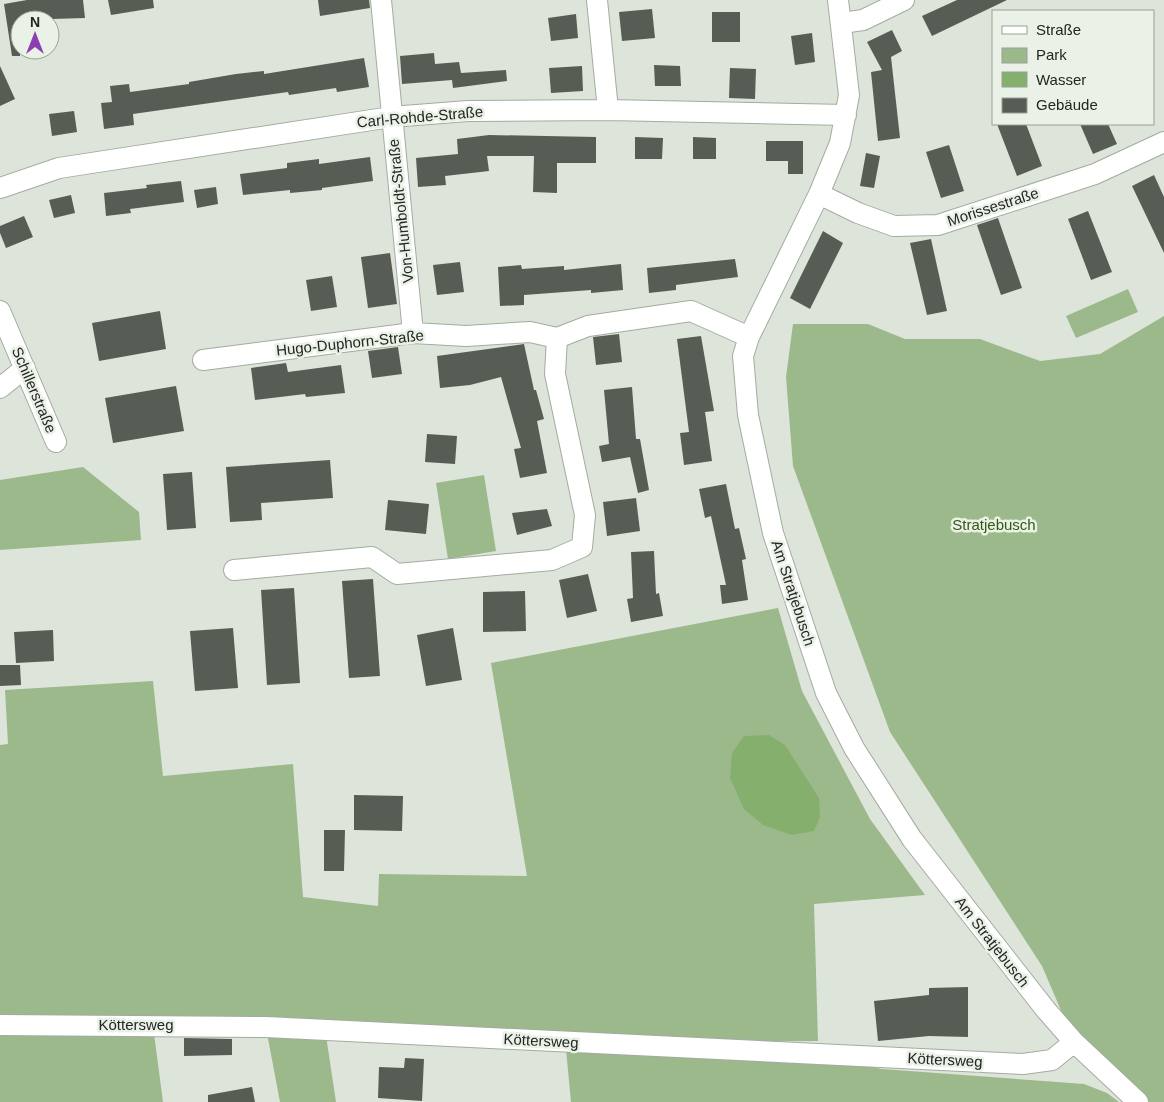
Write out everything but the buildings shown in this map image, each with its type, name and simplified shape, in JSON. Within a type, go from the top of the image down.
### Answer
[{"type":"street","name":"Von-Humboldt-Straße","points":[[381,0],[413,333]]},
{"type":"street","points":[[597,0],[608,110]]},
{"type":"street","name":"Am Stratjebusch","points":[[838,0],[849,95],[840,143],[819,194],[749,337],[744,356],[748,415],[771,524],[826,693],[854,748],[912,839],[1046,1010],[1074,1042],[1138,1102]]},
{"type":"street","points":[[842,22],[863,20],[904,0]]},
{"type":"street","name":"Carl-Rohde-Straße","points":[[0,188],[58,168],[391,117],[468,112],[608,110],[846,115]]},
{"type":"street","name":"Morissestraße","points":[[819,194],[858,213],[894,226],[938,225],[1095,174],[1164,142]]},
{"type":"street","points":[[234,570],[372,557],[398,574],[552,560],[582,547],[585,516],[555,374],[557,338],[588,326],[691,310],[749,337]]},
{"type":"street","name":"Schillerstraße","points":[[0,311],[56,442]]},
{"type":"street","name":"Hugo-Duphorn-Straße","points":[[203,360],[413,333],[466,336],[530,332],[557,338]]},
{"type":"street","points":[[0,388],[24,368]]},
{"type":"street","name":"Köttersweg","points":[[0,1024],[325,1029],[1024,1064],[1052,1060],[1074,1042]]},
{"type":"green space","points":[[1128,289],[1138,312],[1076,338],[1066,316]]},
{"type":"green space","name":"Stratjebusch","points":[[1164,316],[1164,1102],[1149,1102],[1137,1087],[1066,1022],[1042,966],[890,732],[793,466],[786,377],[793,324],[868,324],[905,339],[980,339],[1040,361],[1100,354]]},
{"type":"green space","points":[[83,467],[139,512],[141,540],[0,550],[0,480]]},
{"type":"green space","points":[[484,475],[496,551],[448,559],[436,483]]},
{"type":"green space","points":[[778,608],[802,691],[870,819],[925,895],[814,904],[818,1041],[554,1042],[325,1029],[336,1102],[280,1102],[266,1028],[153,1026],[163,1102],[0,1102],[0,745],[8,744],[5,690],[153,681],[163,776],[293,764],[303,897],[378,906],[379,874],[527,876],[491,663]]},
{"type":"green space","points":[[566,1049],[793,1052],[882,1069],[1084,1084],[1107,1093],[1119,1102],[571,1102]]},
{"type":"water","points":[[769,735],[785,745],[819,798],[820,817],[814,831],[792,835],[763,825],[744,809],[730,778],[732,753],[744,736]]}]
